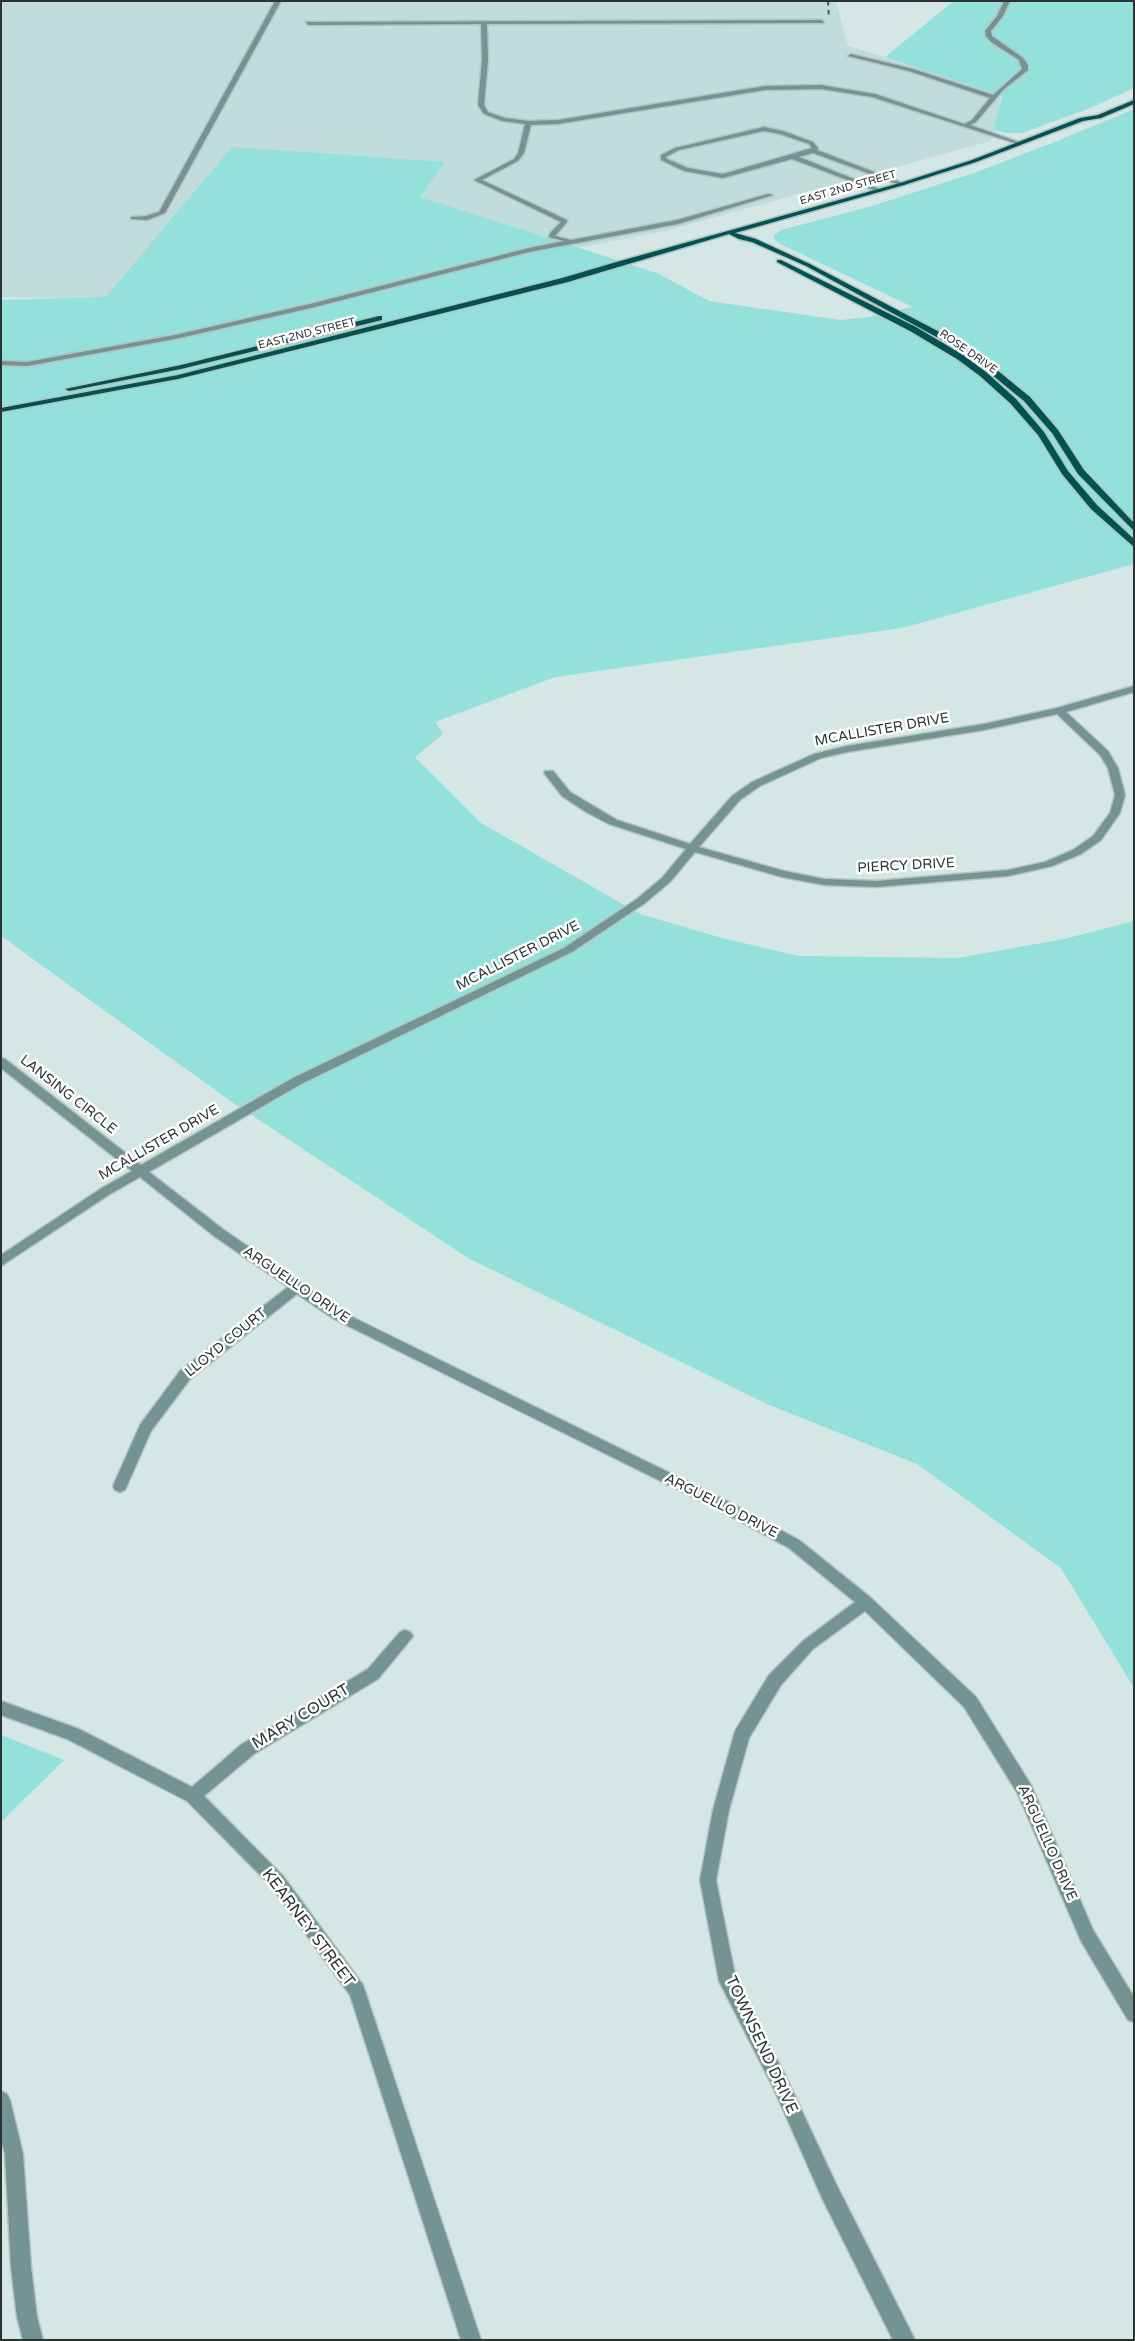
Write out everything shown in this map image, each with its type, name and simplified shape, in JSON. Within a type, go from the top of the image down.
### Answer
[{"type":"main road","name":"EAST 2ND STREET","points":[[1,410],[124,388],[271,355],[565,280],[615,264],[881,191],[1019,144],[1082,119],[1099,117],[1134,102]]},
{"type":"main road","name":"EAST 2ND STREET","points":[[1082,119],[1096,109]]},
{"type":"main road","name":"ROSE DRIVE","points":[[731,233],[741,238],[754,240],[808,265],[967,350],[1027,399],[1055,432],[1082,472],[1134,528]]},
{"type":"main road","name":"ROSE DRIVE","points":[[741,238],[744,243],[913,328],[960,357],[983,374],[1013,401],[1041,434],[1065,472],[1094,507],[1134,544]]},
{"type":"main road","name":"EAST 2ND STREET","points":[[1,401],[181,367],[552,275],[615,264]]},
{"type":"street","points":[[133,218],[147,218],[162,212],[278,1]]},
{"type":"street","points":[[964,126],[974,121],[994,97],[1025,70],[1025,65],[1021,59],[993,41],[989,36],[990,27],[1000,16],[1006,1]]},
{"type":"street","points":[[308,23],[822,22]]},
{"type":"street","points":[[484,23],[483,109],[499,118],[528,123],[577,120],[765,88],[802,86],[840,89],[873,95],[1019,144]]},
{"type":"street","points":[[851,56],[911,70],[994,97]]},
{"type":"street","points":[[528,123],[521,153],[516,160],[503,168],[478,177],[477,180],[565,221],[552,234],[552,237],[573,241]]},
{"type":"street","points":[[813,151],[815,148],[811,143],[781,132],[764,129],[677,149],[663,156],[664,160],[686,170],[723,176],[813,151],[902,184]]},
{"type":"street","points":[[793,157],[881,191]]},
{"type":"street","points":[[1,363],[27,364],[175,338],[311,306],[464,266],[573,241],[678,222],[770,195]]},
{"type":"street","name":"MCALLISTER DRIVE","points":[[1,1262],[106,1191],[297,1081],[568,950],[641,900],[666,880],[694,849],[723,811],[736,798],[756,784],[798,763],[847,749],[946,734],[1059,711],[1134,689]]},
{"type":"street","name":"PIERCY DRIVE","points":[[548,773],[566,794],[590,810],[636,831],[782,874],[824,882],[876,884],[1008,873],[1048,864],[1077,852],[1097,838],[1115,813],[1120,795],[1113,768],[1104,753],[1059,711]]},
{"type":"street","name":"LANSING CIRCLE","points":[[1,1062],[141,1171]]},
{"type":"street","name":"ARGUELLO DRIVE","points":[[141,1171],[218,1233],[339,1316],[722,1505],[794,1544],[866,1602],[970,1702],[1024,1790],[1087,1934],[1134,2014]]},
{"type":"street","name":"LLOYD COURT","points":[[120,1486],[145,1429],[185,1375],[297,1287]]},
{"type":"street","name":"TOWNSEND DRIVE","points":[[866,1602],[808,1645],[775,1680],[741,1736],[721,1810],[708,1880],[728,1981],[779,2081],[828,2191],[898,2330],[905,2340]]},
{"type":"street","name":"MARY COURT","points":[[193,1796],[248,1749],[373,1674],[405,1636]]},
{"type":"street","name":"KEARNEY STREET","points":[[1,1708],[73,1734],[193,1796],[278,1881],[357,1991],[471,2340]]},
{"type":"street","points":[[1,2100],[14,2154],[21,2267],[27,2317],[33,2340]]},
{"type":"shaded area","points":[[1,1],[836,1],[848,46],[1002,92],[991,141],[665,231],[489,265],[115,299],[1,297]]},
{"type":"shaded area","points":[[954,1],[1134,1],[1134,88],[1088,109],[1022,133],[1007,133],[993,130],[1002,96],[885,57]]},
{"type":"shaded area","points":[[1134,109],[1134,564],[902,628],[555,677],[435,722],[443,734],[415,757],[481,823],[640,914],[722,938],[799,956],[958,958],[1064,939],[1134,921],[1134,1688],[1061,1568],[917,1464],[767,1404],[468,1258],[229,1100],[1,936],[1,300],[106,297],[232,147],[445,162],[420,197],[657,273],[709,301],[841,320],[868,317],[913,307],[778,243],[773,236],[781,230],[872,206],[974,173]]},
{"type":"shaded area","points":[[1,1735],[64,1760],[1,1822]]},
{"type":"railway","points":[[828,1],[829,19]]}]
